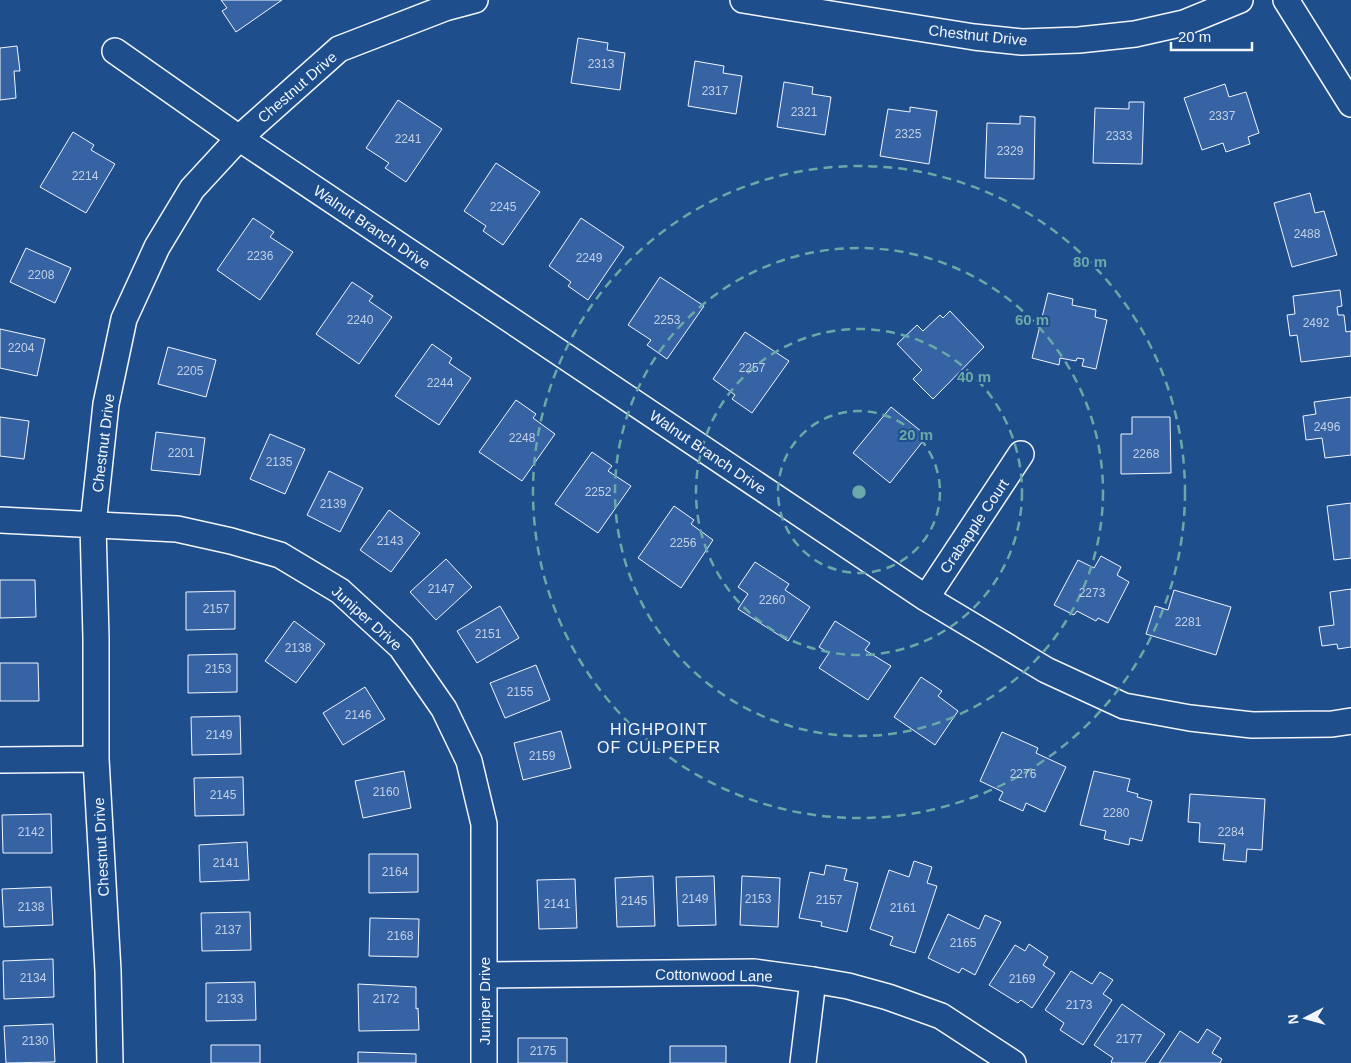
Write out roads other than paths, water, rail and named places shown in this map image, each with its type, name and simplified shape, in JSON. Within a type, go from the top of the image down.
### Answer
[{"type":"street","name":"Chestnut Drive","points":[[110,1063],[108,971],[96,759],[96,638],[93,526],[106,404],[124,319],[157,246],[192,189],[239,138],[339,49],[445,8],[475,0]]},
{"type":"street","name":"Chestnut Drive","points":[[744,0],[974,38],[1022,42],[1079,40],[1135,34],[1184,23],[1240,0]]},
{"type":"street","points":[[1286,0],[1351,104]]},
{"type":"street","name":"Walnut Branch Drive","points":[[115,51],[239,138],[926,598],[1046,670],[1124,706],[1190,718],[1252,725],[1332,724],[1351,721]]},
{"type":"street","name":"Crabapple Court","points":[[926,598],[1021,454]]},
{"type":"street","name":"Juniper Drive","points":[[0,520],[177,530],[231,541],[280,555],[340,590],[401,647],[444,709],[469,761],[484,824],[484,1063]]},
{"type":"street","points":[[0,760],[96,759]]},
{"type":"street","name":"Cottonwood Lane","points":[[484,975],[754,972],[813,980],[880,994],[941,1016],[1013,1063]]},
{"type":"street","points":[[803,1063],[813,980]]},
{"type":"district","name":"HIGHPOINT OF CULPEPER","points":[[659,738]]}]
